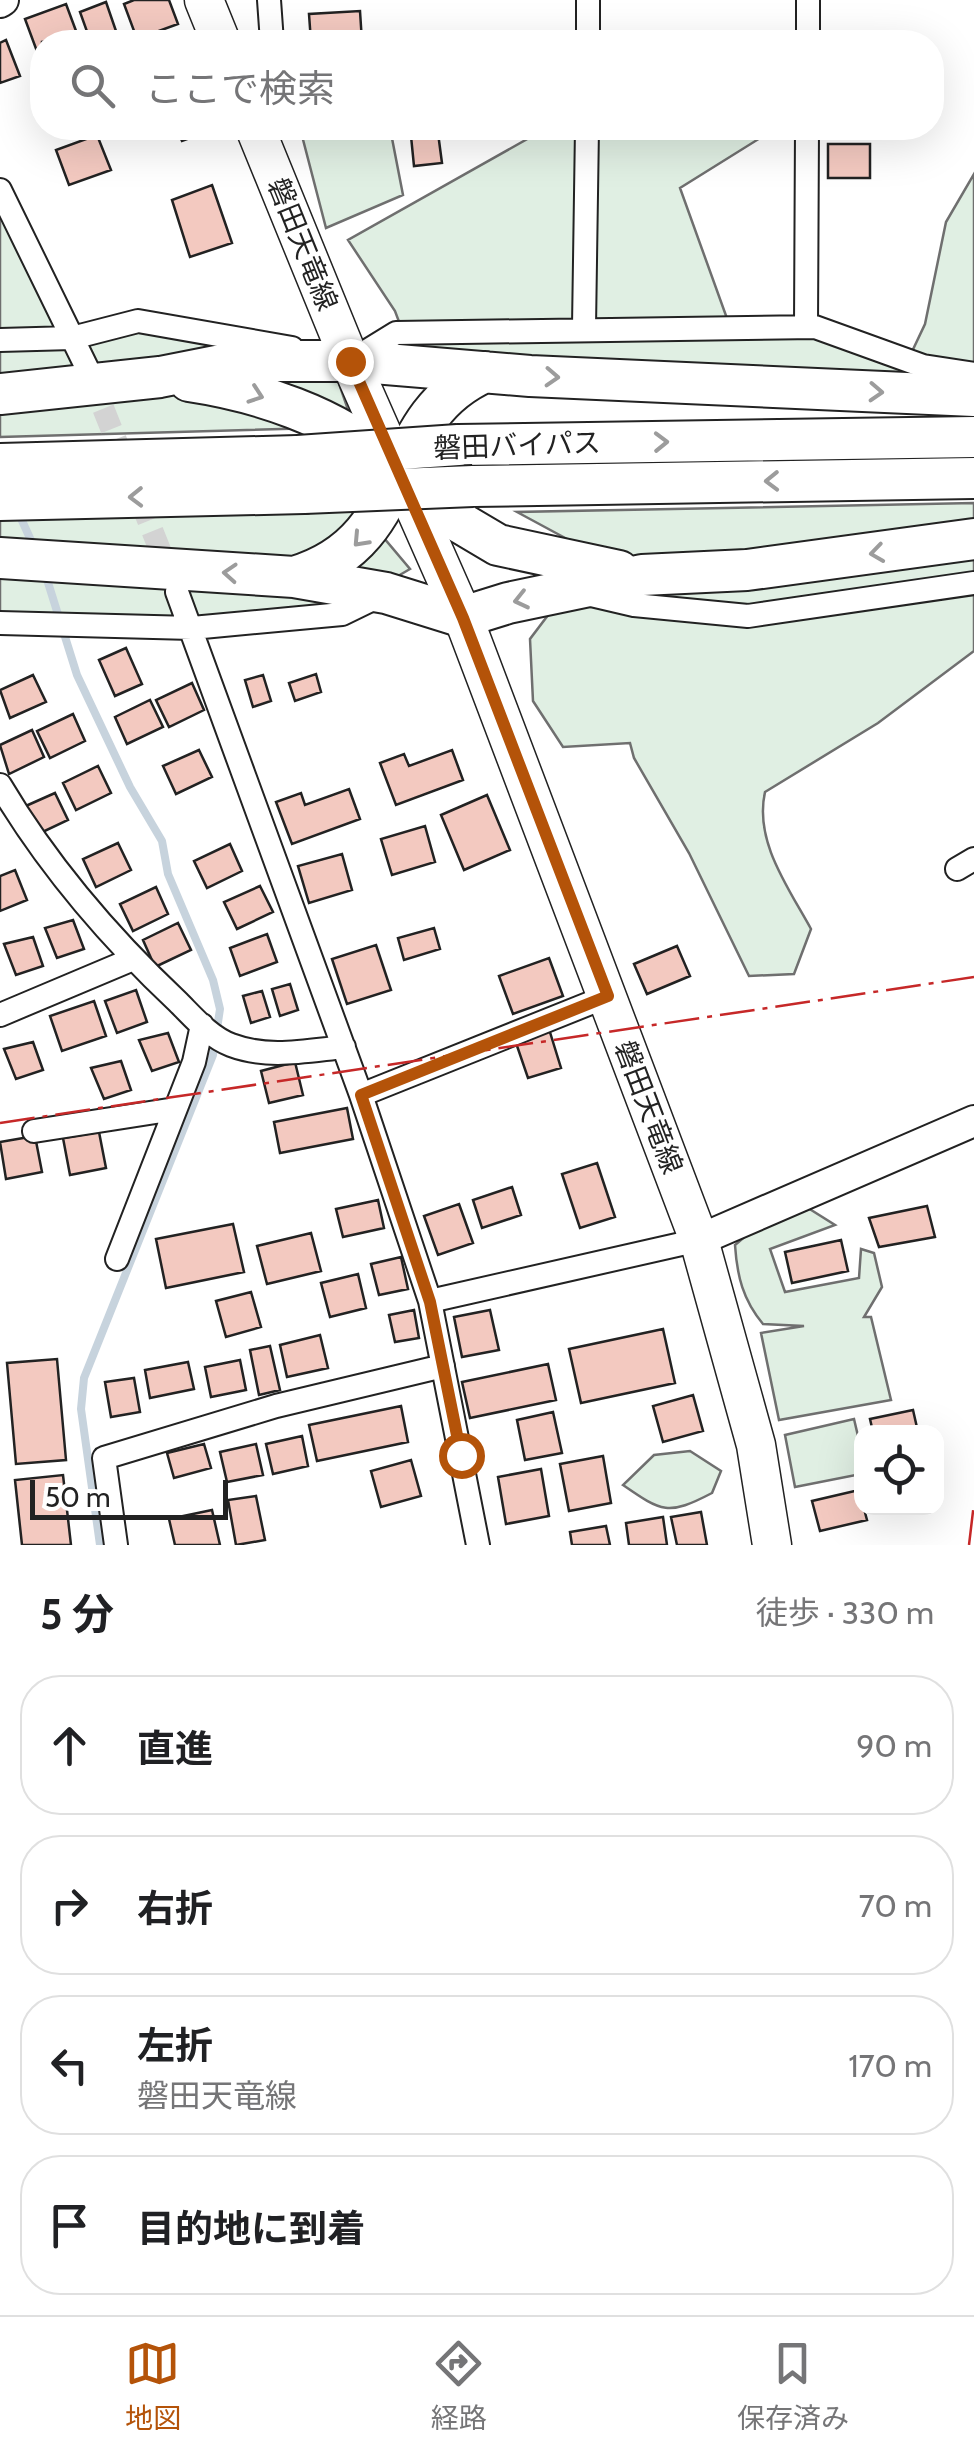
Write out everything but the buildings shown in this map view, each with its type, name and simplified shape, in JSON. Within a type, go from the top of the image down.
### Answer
[{"type":"highway","points":[[0,394],[160,377],[241,361],[350,361],[485,372],[974,396]]},
{"type":"highway","points":[[294,578],[327,568],[357,546],[404,483],[415,436],[435,406],[454,386],[485,372]]},
{"type":"highway","points":[[160,377],[232,388],[269,400],[363,445],[404,483],[498,545],[564,563],[642,575]]},
{"type":"highway","name":"磐田バイパス","points":[[0,500],[301,475],[458,445],[974,437]]},
{"type":"highway","name":"磐田バイパス","points":[[0,464],[301,475],[472,486],[974,478]]},
{"type":"highway","points":[[0,558],[294,578],[386,592],[463,618],[642,575],[746,570],[974,539]]},
{"type":"main road","points":[[204,0],[216,30]]},
{"type":"main road","name":"磐田天竜線","points":[[261,140],[350,361],[463,618],[699,1240],[756,1445],[772,1545]]},
{"type":"street","points":[[269,0],[271,30]]},
{"type":"street","points":[[588,0],[588,30]]},
{"type":"street","points":[[808,0],[808,30]]},
{"type":"street","points":[[584,328],[587,140]]},
{"type":"street","points":[[806,327],[807,140]]},
{"type":"street","points":[[0,190],[87,368]]},
{"type":"street","points":[[0,340],[72,338],[138,321],[249,338],[350,361],[396,333],[806,327],[923,366],[974,374]]},
{"type":"street","points":[[568,590],[634,605],[748,616],[974,583]]},
{"type":"street","points":[[177,592],[361,1095],[430,1302],[478,1545]]},
{"type":"street","points":[[0,623],[192,628],[342,614],[386,592]]},
{"type":"street","points":[[0,785],[32,839],[133,959],[205,1028],[230,1045],[270,1055],[344,1048]]},
{"type":"street","points":[[0,1015],[133,959]]},
{"type":"street","points":[[361,1095],[608,996]]},
{"type":"street","points":[[117,1258],[205,1028]]},
{"type":"street","points":[[34,1132],[175,1109]]},
{"type":"street","points":[[430,1302],[699,1240],[974,1121]]},
{"type":"street","points":[[116,1545],[104,1458],[276,1406],[443,1366]]},
{"type":"green space","points":[[303,140],[392,140],[403,195],[326,228]]},
{"type":"green space","points":[[526,140],[757,140],[680,188],[729,324],[815,327],[908,360],[925,324],[946,222],[974,174],[974,391],[413,359],[395,311],[348,240]]},
{"type":"green space","points":[[0,204],[72,338],[138,321],[335,372],[354,427],[0,437]]},
{"type":"green space","points":[[974,503],[974,539],[606,560],[517,512]]},
{"type":"green space","points":[[357,506],[410,569],[331,615],[0,623],[0,507]]},
{"type":"green space","points":[[974,546],[974,651],[878,723],[765,792],[764,828],[769,846],[811,929],[794,974],[749,976],[689,853],[634,758],[630,743],[563,747],[533,701],[530,639],[555,606]]},
{"type":"green space","points":[[808,1208],[835,1225],[770,1249],[785,1292],[859,1278],[861,1249],[874,1253],[882,1287],[864,1317],[871,1317],[891,1400],[779,1420],[761,1333],[804,1326],[763,1324],[742,1287],[735,1245],[761,1223]]},
{"type":"green space","points":[[854,1419],[854,1475],[795,1487],[785,1435]]},
{"type":"green space","points":[[690,1451],[721,1471],[712,1493],[685,1505],[666,1508],[623,1485],[654,1455]]},
{"type":"waterway","points":[[19,514],[34,547]]},
{"type":"waterway","points":[[45,573],[77,675],[130,787],[162,841],[168,874],[213,980],[220,1009],[213,1055],[84,1378],[81,1409],[100,1545]]},
{"type":"tunnel","points":[[91,378],[170,575]]},
{"type":"power","points":[[0,1123],[974,977]]},
{"type":"power","points":[[969,1545],[974,1503]]},
{"type":"route","points":[[350,361],[463,618],[608,996],[361,1095],[430,1302],[461,1455]]}]
